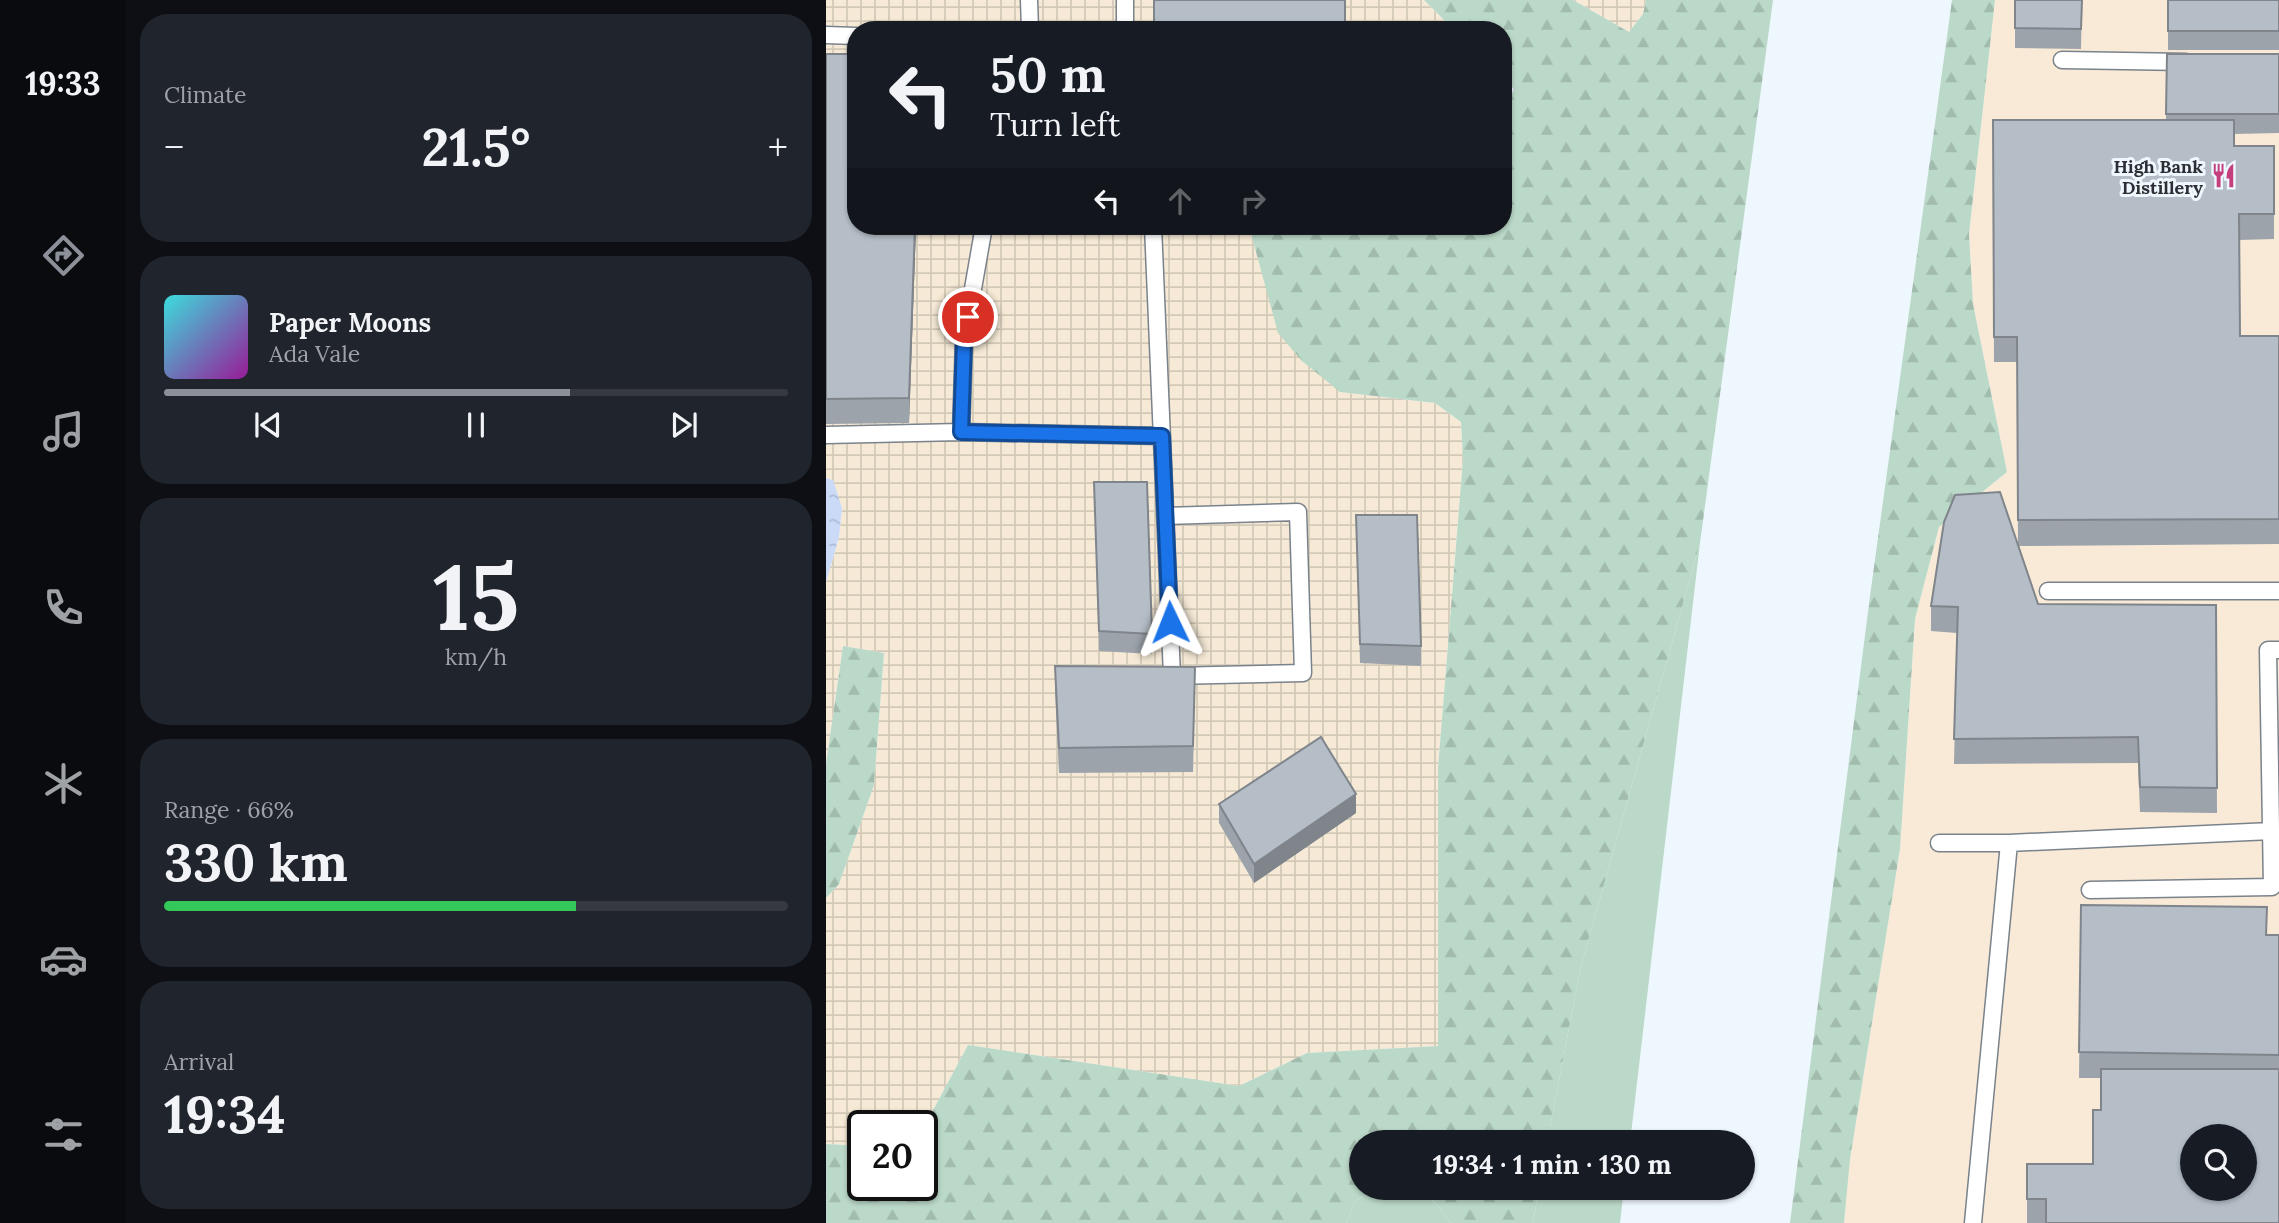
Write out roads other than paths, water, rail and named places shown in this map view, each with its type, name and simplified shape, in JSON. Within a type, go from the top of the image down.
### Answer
[{"type":"lane","points":[[1029,0],[1030,21]]},
{"type":"lane","points":[[1125,0],[1125,21]]},
{"type":"lane","points":[[826,35],[847,36]]},
{"type":"lane","points":[[2062,60],[2197,62]]},
{"type":"lane","points":[[961,432],[964,340],[982,235]]},
{"type":"lane","points":[[1153,235],[1171,676],[1303,673],[1298,512],[1165,516]]},
{"type":"lane","points":[[826,435],[961,432],[1162,436]]},
{"type":"lane","points":[[2048,591],[2279,590]]},
{"type":"lane","points":[[2090,890],[2275,886],[2271,831],[2267,650],[2279,650]]},
{"type":"lane","points":[[1939,843],[2009,843],[2271,831]]},
{"type":"lane","points":[[1973,1223],[2009,843]]},
{"type":"water","points":[[826,478],[833,480],[842,508],[839,537],[826,582]]},
{"type":"place","name":"High Bank Distillery","points":[[2223,176]]}]
